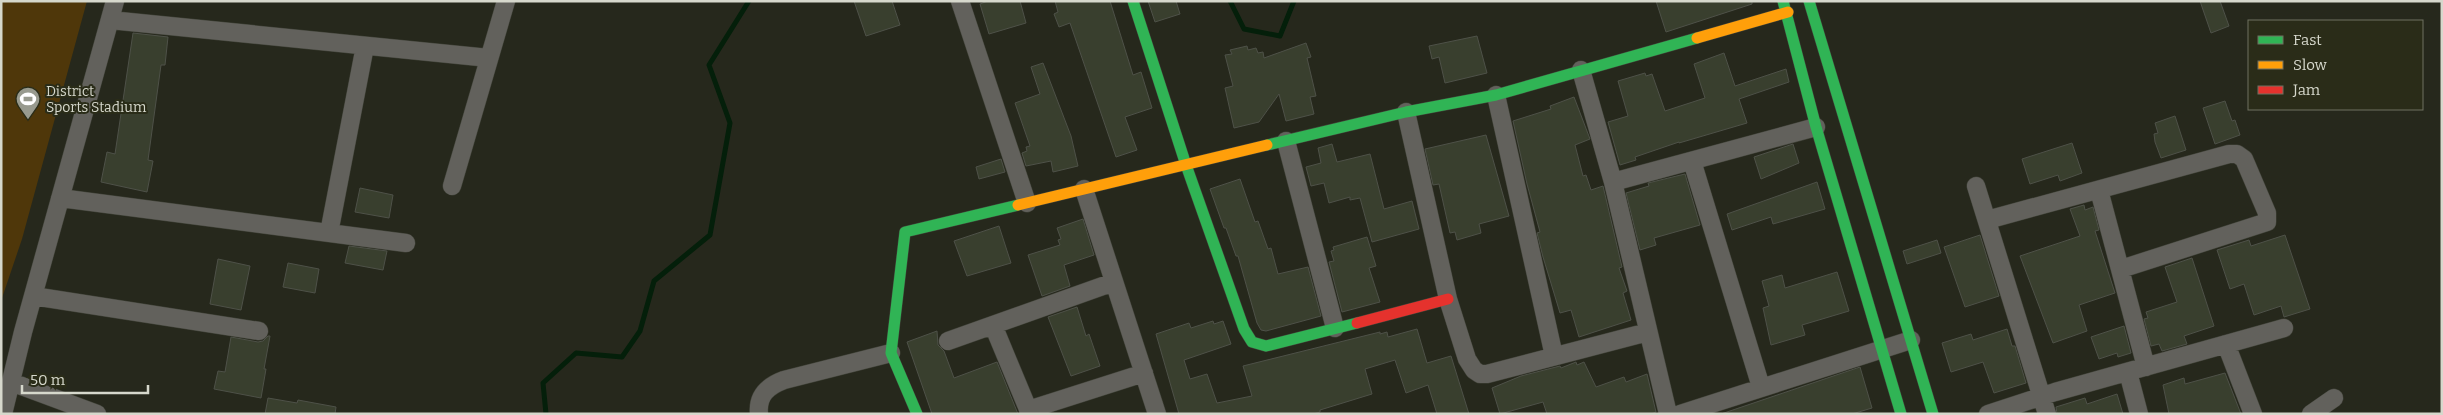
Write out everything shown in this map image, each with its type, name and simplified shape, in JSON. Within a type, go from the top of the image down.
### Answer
[{"type":"street","points":[[3,414],[33,296],[115,1]]},
{"type":"street","points":[[452,186],[506,1]]},
{"type":"street","points":[[960,1],[1026,203]]},
{"type":"street","points":[[1133,1],[1186,165],[1249,339],[1258,345],[1266,346],[1448,299]]},
{"type":"street","points":[[1809,1],[1934,414]]},
{"type":"street","points":[[917,414],[891,353],[905,232],[1406,112],[1496,95],[1786,7],[1816,127],[1901,414]]},
{"type":"street","points":[[110,20],[489,58]]},
{"type":"street","points":[[329,233],[365,46]]},
{"type":"street","points":[[1581,70],[1613,182],[1668,414]]},
{"type":"street","points":[[1496,95],[1554,356]]},
{"type":"street","points":[[1406,112],[1448,299],[1467,359],[1477,372],[1487,374],[1648,332]]},
{"type":"street","points":[[1613,182],[1816,127]]},
{"type":"street","points":[[1286,141],[1335,328]]},
{"type":"street","points":[[1987,220],[2237,154],[2244,159],[2268,216],[2267,222],[2262,226],[2121,270]]},
{"type":"street","points":[[1692,161],[1761,387]]},
{"type":"street","points":[[1976,186],[2047,414]]},
{"type":"street","points":[[1084,189],[1157,414]]},
{"type":"street","points":[[2100,190],[2146,366]]},
{"type":"street","points":[[60,198],[406,243]]},
{"type":"street","points":[[948,341],[1114,282]]},
{"type":"street","points":[[33,296],[259,331]]},
{"type":"street","points":[[993,325],[1029,412],[1144,373]]},
{"type":"street","points":[[1988,414],[2042,396],[2284,328]]},
{"type":"street","points":[[1680,414],[1881,348],[1911,340]]},
{"type":"street","points":[[2226,344],[2253,414]]},
{"type":"street","points":[[759,414],[758,404],[762,394],[771,385],[891,353]]},
{"type":"street","points":[[2128,372],[2139,414]]},
{"type":"street","points":[[11,382],[97,414]]},
{"type":"street","points":[[2311,414],[2334,398]]},
{"type":"shaded area","name":"District Sports Stadium","points":[[1,1],[87,1],[22,239],[1,301]]},
{"type":"building","points":[[854,1],[892,1],[900,25],[866,36]]},
{"type":"building","points":[[988,1],[1020,1],[1026,23],[989,34],[980,4]]},
{"type":"building","points":[[1055,1],[1110,1],[1133,75],[1141,72],[1152,108],[1125,117],[1137,150],[1116,157],[1070,23],[1059,27],[1054,14],[1058,12]]},
{"type":"building","points":[[1148,1],[1176,1],[1180,14],[1155,22]]},
{"type":"building","points":[[1656,1],[1752,1],[1752,4],[1666,32]]},
{"type":"building","points":[[2200,1],[2220,1],[2229,26],[2211,33]]},
{"type":"building","points":[[133,33],[168,37],[165,65],[161,65],[148,160],[153,161],[147,192],[101,182],[107,152],[115,154]]},
{"type":"building","points":[[1477,36],[1487,73],[1445,83],[1439,57],[1432,59],[1429,46]]},
{"type":"building","points":[[1306,43],[1311,57],[1307,58],[1316,96],[1310,97],[1314,114],[1286,121],[1279,94],[1259,122],[1234,128],[1225,88],[1233,86],[1225,55],[1232,54],[1230,50],[1247,46],[1248,50],[1256,48],[1258,53],[1263,52],[1264,58]]},
{"type":"building","points":[[1724,53],[1735,86],[1786,69],[1789,82],[1739,99],[1747,123],[1679,142],[1635,157],[1636,160],[1620,165],[1608,122],[1628,116],[1618,81],[1645,73],[1646,76],[1652,74],[1665,111],[1705,98],[1694,64]]},
{"type":"building","points":[[1043,63],[1071,136],[1078,166],[1053,172],[1051,161],[1026,166],[1022,153],[1027,151],[1026,147],[1030,146],[1015,103],[1040,94],[1031,67]]},
{"type":"building","points":[[1574,97],[1590,139],[1575,145],[1583,176],[1586,175],[1591,190],[1603,186],[1622,267],[1619,268],[1627,291],[1623,293],[1631,320],[1579,337],[1571,310],[1560,313],[1537,233],[1540,232],[1513,121],[1551,109],[1550,106]]},
{"type":"building","points":[[2225,101],[2232,121],[2235,120],[2240,135],[2215,144],[2203,108]]},
{"type":"building","points":[[2175,116],[2186,150],[2161,158],[2155,142],[2154,134],[2158,133],[2155,123]]},
{"type":"building","points":[[1486,135],[1509,216],[1479,224],[1481,233],[1457,240],[1455,232],[1450,233],[1439,184],[1433,185],[1425,149]]},
{"type":"building","points":[[2072,143],[2082,173],[2060,181],[2058,175],[2030,184],[2022,159]]},
{"type":"building","points":[[1332,144],[1337,162],[1370,154],[1384,209],[1412,201],[1419,229],[1372,242],[1360,198],[1350,200],[1350,197],[1329,203],[1324,183],[1311,186],[1306,167],[1321,163],[1318,148]]},
{"type":"building","points":[[1793,144],[1799,163],[1761,179],[1754,157]]},
{"type":"building","points":[[1001,159],[1005,172],[979,179],[976,167]]},
{"type":"building","points":[[1685,174],[1700,225],[1654,238],[1656,245],[1640,250],[1626,193],[1649,186],[1648,183]]},
{"type":"building","points":[[1240,179],[1255,222],[1258,221],[1268,249],[1271,248],[1278,274],[1308,267],[1321,316],[1266,331],[1261,330],[1257,323],[1238,256],[1236,256],[1226,228],[1224,228],[1210,189]]},
{"type":"building","points":[[1817,182],[1825,209],[1773,224],[1771,217],[1732,230],[1727,214]]},
{"type":"building","points":[[360,188],[393,195],[389,218],[355,212]]},
{"type":"building","points":[[2084,205],[2085,210],[2093,207],[2099,230],[2095,231],[2115,293],[2079,305],[2087,331],[2053,343],[2020,256],[2080,236],[2070,209]]},
{"type":"building","points":[[1083,219],[1094,255],[1064,265],[1070,286],[1042,296],[1028,255],[1060,245],[1058,240],[1061,239],[1057,228]]},
{"type":"building","points":[[999,226],[1011,263],[967,276],[954,241]]},
{"type":"building","points":[[1980,235],[1999,296],[1965,307],[1944,247]]},
{"type":"building","points":[[2285,235],[2310,309],[2284,317],[2281,306],[2254,315],[2244,284],[2230,289],[2217,250],[2249,240],[2251,246]]},
{"type":"building","points":[[1367,237],[1376,266],[1369,268],[1380,302],[1342,312],[1329,262],[1334,261],[1331,251],[1334,250],[1333,247]]},
{"type":"building","points":[[1937,240],[1941,253],[1907,264],[1903,251]]},
{"type":"building","points":[[349,246],[387,251],[383,270],[345,263]]},
{"type":"building","points":[[2192,258],[2214,326],[2184,336],[2187,344],[2162,351],[2159,344],[2151,346],[2144,319],[2148,318],[2146,312],[2177,302],[2165,267]]},
{"type":"building","points":[[218,259],[250,266],[241,310],[210,304]]},
{"type":"building","points":[[288,263],[319,269],[315,293],[283,287]]},
{"type":"building","points":[[1837,272],[1849,311],[1802,325],[1805,335],[1771,345],[1763,308],[1769,306],[1762,281],[1782,275],[1785,288]]},
{"type":"building","points":[[1077,307],[1086,336],[1089,334],[1100,366],[1071,376],[1048,317]]},
{"type":"building","points":[[1213,321],[1214,324],[1223,321],[1231,344],[1184,360],[1190,379],[1207,374],[1217,403],[1252,396],[1243,366],[1380,332],[1380,334],[1387,332],[1388,337],[1417,329],[1427,363],[1451,356],[1469,414],[1437,414],[1428,385],[1406,393],[1395,360],[1365,369],[1372,394],[1320,410],[1320,412],[1313,414],[1179,414],[1156,334],[1189,323],[1191,328]]},
{"type":"building","points":[[2124,326],[2131,353],[2118,357],[2117,353],[2099,359],[2091,337]]},
{"type":"building","points":[[2007,329],[2012,346],[2015,346],[2026,383],[1994,393],[1983,362],[1951,372],[1942,343],[1971,334],[1973,340]]},
{"type":"building","points":[[937,331],[938,345],[944,351],[954,378],[997,362],[1018,414],[932,414],[907,342]]},
{"type":"building","points":[[270,336],[261,398],[214,389],[218,371],[225,372],[231,337],[258,342],[263,341]]},
{"type":"building","points":[[1576,362],[1577,365],[1584,362],[1596,387],[1624,377],[1626,382],[1647,374],[1656,412],[1651,414],[1547,414],[1543,402],[1500,414],[1492,388],[1521,376],[1560,366],[1561,368]]},
{"type":"building","points":[[1860,367],[1872,408],[1852,414],[1721,414]]},
{"type":"building","points":[[2225,373],[2241,414],[2169,414],[2163,385],[2184,378],[2185,384]]},
{"type":"building","points":[[2117,394],[2123,414],[2057,414],[2056,407],[2085,398],[2087,404]]},
{"type":"building","points":[[268,398],[297,403],[298,400],[336,407],[335,414],[265,414]]},
{"type":"waterway","points":[[546,414],[543,383],[576,353],[622,357],[640,331],[654,281],[710,235],[730,123],[709,65],[749,1]]},
{"type":"waterway","points":[[1230,1],[1244,29],[1280,36],[1294,1]]},
{"type":"traffic: fast","points":[[1133,1],[1186,165],[1244,329],[1252,342],[1266,346],[1357,323]]},
{"type":"traffic: fast","points":[[1783,1],[1816,127],[1901,414]]},
{"type":"traffic: fast","points":[[1809,1],[1933,414]]},
{"type":"traffic: fast","points":[[1267,145],[1406,112],[1496,95],[1697,38]]},
{"type":"traffic: fast","points":[[917,414],[891,353],[905,232],[1018,205]]},
{"type":"traffic: slow","points":[[1697,38],[1788,12]]},
{"type":"traffic: slow","points":[[1018,205],[1267,145]]},
{"type":"traffic: jam","points":[[1357,323],[1448,299]]},
{"type":"place","name":"District Sports Stadium","points":[[28,120]]}]
